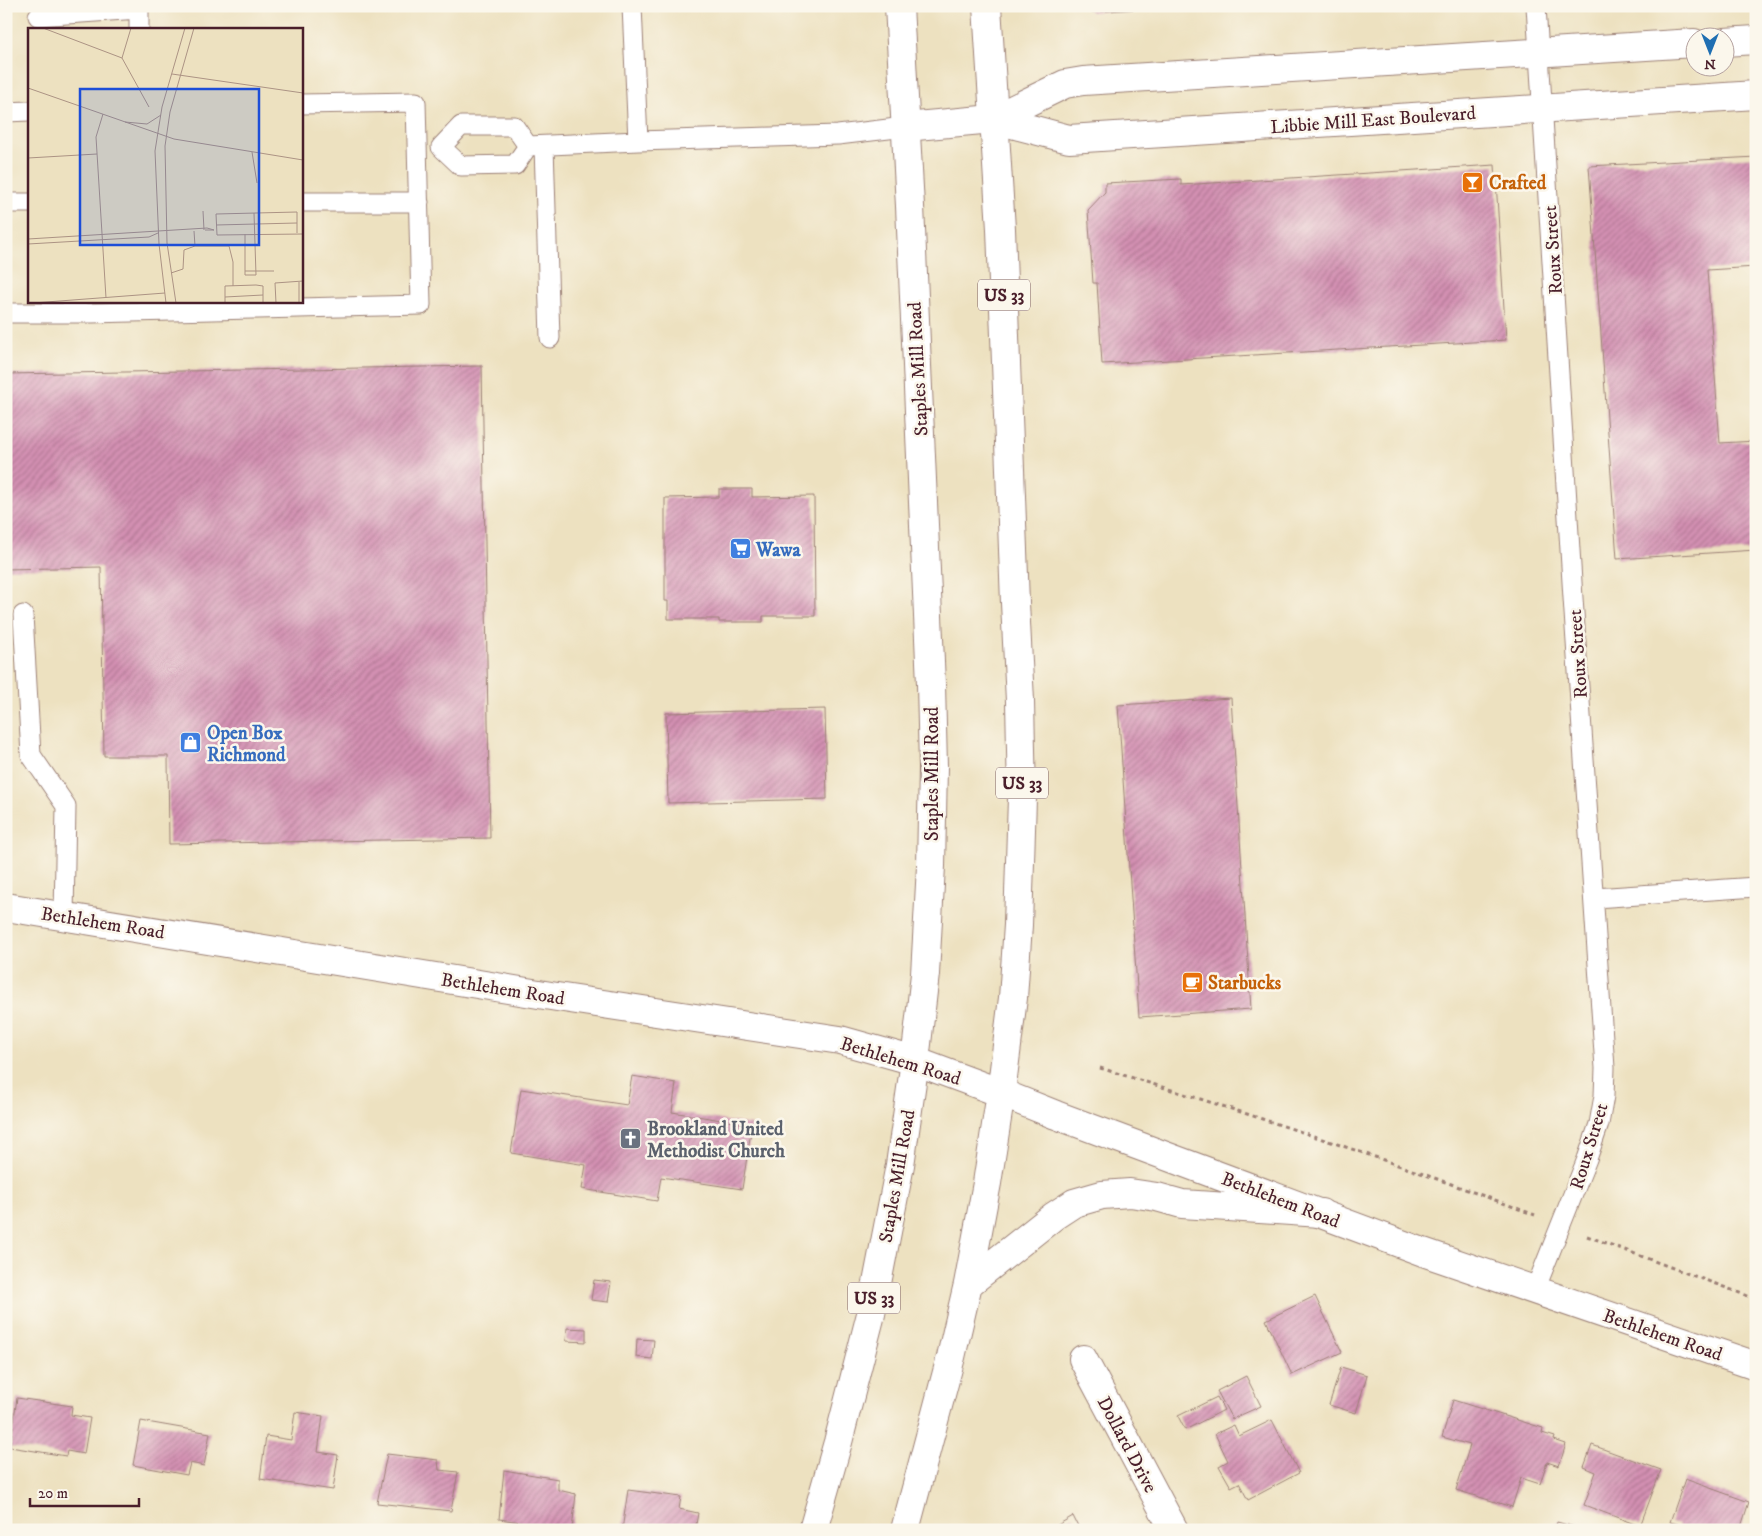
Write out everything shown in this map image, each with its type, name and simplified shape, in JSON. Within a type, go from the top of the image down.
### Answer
[{"type":"street","name":"Staples Mill Road","points":[[813,1530],[838,1442],[870,1314],[900,1165],[915,1062],[925,974],[931,866],[933,767],[931,684],[899,6]]},
{"type":"street","name":"US 33","points":[[905,1530],[951,1357],[968,1284],[987,1183],[1002,1093],[1013,998],[1021,864],[1020,701],[1014,594],[1002,229],[993,119],[987,6]]},
{"type":"street","points":[[1734,41],[1756,40]]},
{"type":"street","name":"Libbie Mill East Boulevard","points":[[993,119],[1064,84],[1083,81],[1684,44]]},
{"type":"street","name":"Libbie Mill East Boulevard","points":[[905,127],[993,119],[1069,139],[1756,95]]},
{"type":"street","name":"Bethlehem Road","points":[[6,907],[556,997],[840,1040],[915,1062],[1423,1252],[1756,1366]]},
{"type":"street","points":[[968,1284],[1054,1216],[1074,1203],[1102,1195],[1130,1193],[1157,1197],[1182,1204],[1321,1213]]},
{"type":"street","name":"Dollard Drive","points":[[1083,1359],[1174,1530]]},
{"type":"lane","points":[[632,6],[638,141]]},
{"type":"lane","name":"Roux Street","points":[[1535,1290],[1596,1133],[1604,1096],[1606,1068],[1572,598],[1536,6]]},
{"type":"lane","points":[[38,17],[139,8],[139,28]]},
{"type":"lane","points":[[6,313],[49,307],[421,305],[416,102],[302,104]]},
{"type":"lane","points":[[6,112],[28,111]]},
{"type":"lane","points":[[418,149],[441,147],[461,126],[514,126],[536,146],[550,338]]},
{"type":"lane","points":[[441,147],[461,166],[515,165],[536,146],[838,135],[905,127]]},
{"type":"lane","points":[[6,203],[28,202]]},
{"type":"lane","points":[[302,202],[419,202]]},
{"type":"lane","points":[[23,615],[31,755],[66,806],[64,916]]},
{"type":"lane","points":[[1594,898],[1756,887]]},
{"type":"path","points":[[1100,1068],[1209,1101],[1449,1183],[1756,1299]]},
{"type":"building","points":[[1085,6],[1155,6],[1155,8],[1091,12]]},
{"type":"building","points":[[1756,157],[1756,267],[1707,270],[1720,443],[1756,441],[1756,550],[1617,559],[1589,166]]},
{"type":"building","points":[[1495,165],[1506,340],[1102,364],[1097,283],[1093,283],[1088,210],[1105,192],[1105,183],[1181,179],[1181,185]]},
{"type":"building","points":[[482,366],[490,838],[169,844],[168,756],[104,756],[101,567],[6,569],[6,374]]},
{"type":"building","name":"Wawa","points":[[719,489],[752,489],[752,497],[814,496],[815,616],[763,616],[763,622],[719,622],[719,619],[668,619],[668,601],[665,601],[665,498],[719,497]]},
{"type":"building","points":[[1231,698],[1251,1009],[1139,1017],[1118,705]]},
{"type":"building","points":[[825,709],[827,799],[668,803],[666,713]]},
{"type":"building","name":"Brookland United Methodist Church","points":[[632,1076],[676,1083],[672,1112],[752,1125],[742,1189],[661,1177],[657,1201],[582,1189],[586,1165],[511,1153],[521,1089],[627,1105]]},
{"type":"building","points":[[594,1280],[611,1282],[608,1302],[591,1300]]},
{"type":"building","points":[[1315,1296],[1342,1352],[1292,1375],[1266,1320]]},
{"type":"building","points":[[567,1328],[586,1329],[586,1342],[566,1341]]},
{"type":"building","points":[[637,1339],[654,1340],[652,1359],[636,1357]]},
{"type":"building","points":[[1341,1367],[1367,1375],[1356,1413],[1329,1405]]},
{"type":"building","points":[[1246,1376],[1261,1406],[1232,1419],[1217,1391]]},
{"type":"building","points":[[1217,1397],[1224,1410],[1185,1430],[1178,1416]]},
{"type":"building","points":[[17,1398],[72,1406],[71,1415],[90,1418],[84,1454],[67,1451],[66,1456],[10,1447]]},
{"type":"building","points":[[1453,1400],[1543,1428],[1542,1433],[1555,1437],[1554,1440],[1566,1444],[1559,1466],[1547,1462],[1540,1484],[1521,1478],[1512,1507],[1456,1490],[1470,1445],[1442,1437]]},
{"type":"building","points":[[295,1412],[323,1416],[318,1452],[338,1455],[333,1490],[260,1479],[266,1436],[291,1440]]},
{"type":"building","points":[[1272,1420],[1299,1473],[1248,1500],[1239,1483],[1231,1487],[1219,1466],[1228,1461],[1215,1434],[1234,1425],[1239,1436]]},
{"type":"building","points":[[141,1421],[210,1433],[204,1466],[190,1463],[187,1475],[133,1465]]},
{"type":"building","points":[[1592,1445],[1661,1470],[1640,1526],[1584,1505],[1596,1472],[1584,1467]]},
{"type":"building","points":[[387,1454],[438,1460],[439,1470],[458,1472],[451,1511],[377,1503]]},
{"type":"building","points":[[504,1470],[558,1479],[558,1490],[576,1494],[572,1529],[499,1519]]},
{"type":"building","points":[[1685,1479],[1749,1502],[1740,1530],[1676,1530],[1678,1524],[1670,1522]]},
{"type":"building","points":[[628,1490],[681,1497],[679,1509],[698,1513],[695,1530],[622,1530]]},
{"type":"building","points":[[1073,1516],[1080,1530],[1049,1530]]},
{"type":"building","points":[[1557,1522],[1575,1527],[1575,1530],[1555,1530]]},
{"type":"place","name":"Crafted","points":[[1473,182]]},
{"type":"place","name":"Wawa","points":[[740,549]]},
{"type":"place","name":"Open Box Richmond","points":[[191,743]]},
{"type":"place","name":"Starbucks","points":[[1192,982]]},
{"type":"place","name":"Brookland United Methodist Church","points":[[631,1139]]}]
